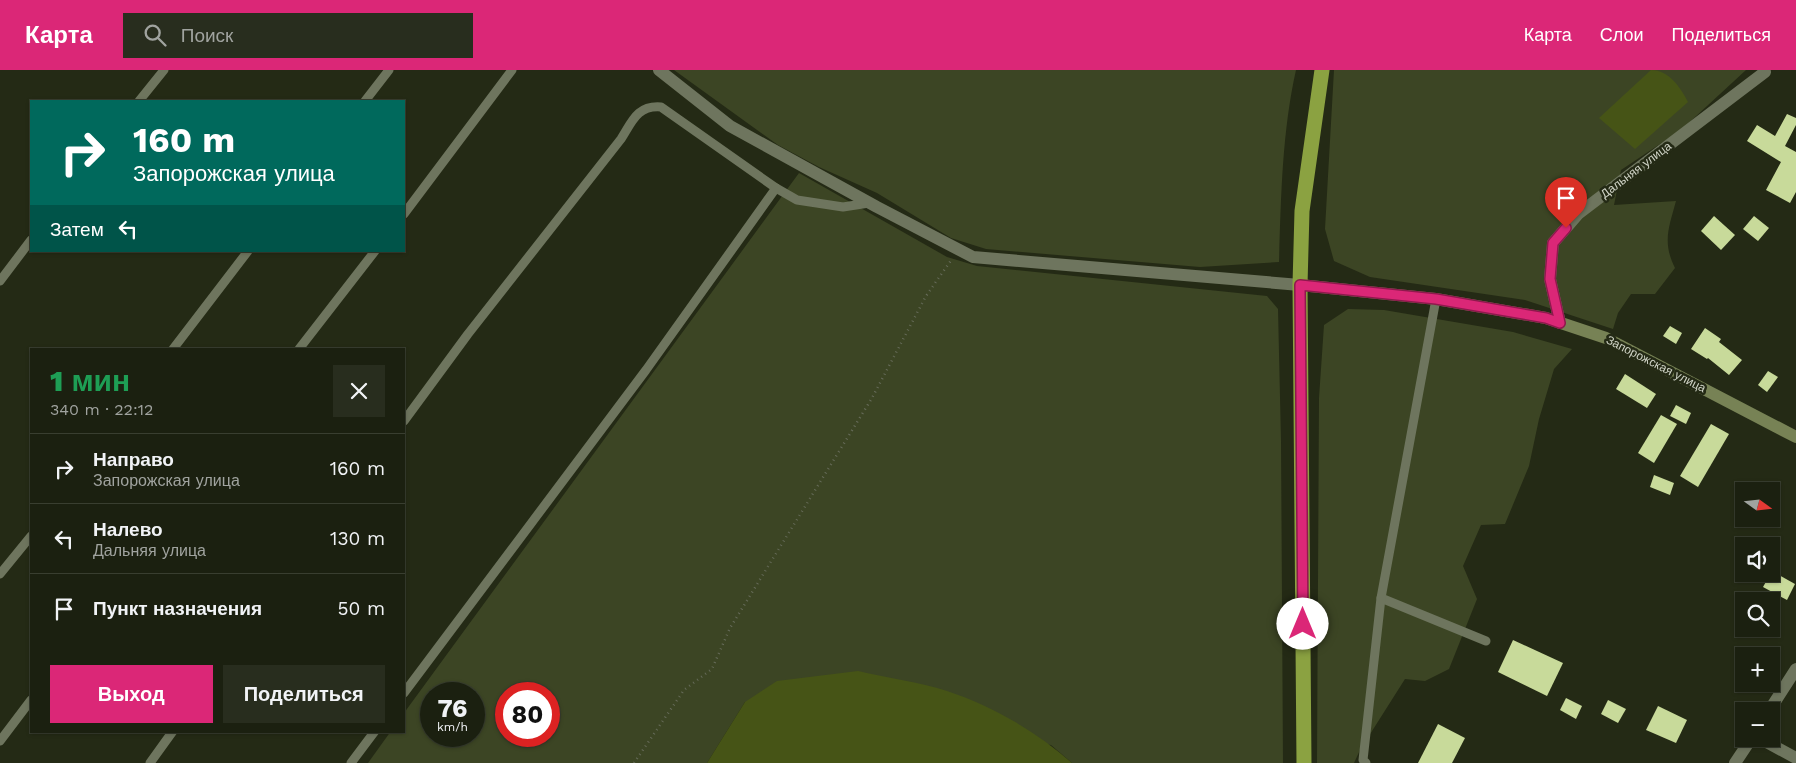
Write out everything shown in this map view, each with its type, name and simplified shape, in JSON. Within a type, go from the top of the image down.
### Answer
[{"type":"highway","points":[[1304,763],[1300,285],[1302,211],[1322,70]]},
{"type":"main road","name":"Запорожская улица","points":[[1300,285],[1436,299],[1546,318],[1606,338],[1796,437]]},
{"type":"street","points":[[659,70],[730,126],[869,203],[973,257],[1300,285]]},
{"type":"street","name":"Дальняя улица","points":[[1560,323],[1550,279],[1553,243],[1578,214],[1765,72]]},
{"type":"street","points":[[1775,702],[1796,669]]},
{"type":"street","points":[[1735,763],[1746,747]]},
{"type":"street","points":[[1776,747],[1796,758]]},
{"type":"lane","points":[[140,100],[164,70]]},
{"type":"lane","points":[[366,100],[389,70]]},
{"type":"lane","points":[[405,213],[512,70]]},
{"type":"lane","points":[[405,419],[468,334],[621,139],[640,111],[650,106],[661,106],[776,188],[797,200],[843,207],[869,203]]},
{"type":"lane","points":[[405,692],[646,370],[776,188]]},
{"type":"lane","points":[[0,281],[30,241]]},
{"type":"lane","points":[[174,348],[247,252]]},
{"type":"lane","points":[[300,348],[374,252]]},
{"type":"lane","points":[[1366,763],[1363,760],[1381,598],[1436,299]]},
{"type":"lane","points":[[0,574],[30,537]]},
{"type":"lane","points":[[1381,598],[1486,641]]},
{"type":"lane","points":[[0,741],[30,701]]},
{"type":"lane","points":[[150,763],[172,733]]},
{"type":"lane","points":[[351,763],[374,733]]},
{"type":"path","points":[[634,763],[684,690],[712,669],[730,628],[872,398],[926,296],[958,249]]},
{"type":"shaded area","points":[[674,70],[1296,70],[1285,141],[1279,262],[1200,267],[986,249],[951,238],[877,193],[819,167],[778,145]]},
{"type":"shaded area","points":[[1334,70],[1746,70],[1681,130],[1621,170],[1614,205],[1676,201],[1668,234],[1669,250],[1675,268],[1655,294],[1631,294],[1618,313],[1613,329],[1525,300],[1370,277],[1334,261],[1325,229]]},
{"type":"shaded area","points":[[1651,70],[1669,76],[1678,85],[1688,102],[1635,149],[1599,118]]},
{"type":"shaded area","points":[[799,173],[947,257],[977,266],[1267,296],[1278,309],[1281,441],[1283,763],[1072,763],[1051,745],[745,702],[707,763],[368,763],[390,733],[405,733],[405,712],[420,691],[420,747],[485,747],[485,682],[427,682]]},
{"type":"shaded area","points":[[1348,309],[1384,310],[1513,332],[1572,349],[1554,369],[1539,419],[1529,466],[1505,524],[1481,525],[1463,566],[1477,599],[1449,669],[1425,681],[1405,679],[1360,750],[1354,763],[1317,763],[1319,398],[1324,325]]},
{"type":"shaded area","points":[[858,671],[936,688],[964,697],[997,712],[1028,730],[1044,740],[1072,763],[707,763],[745,702],[777,681]]},
{"type":"building","points":[[1787,114],[1796,118],[1796,125],[1785,146],[1796,152],[1796,192],[1790,203],[1766,190],[1781,162],[1747,141],[1757,125],[1775,136]]},
{"type":"building","points":[[1714,216],[1735,235],[1721,250],[1701,231]]},
{"type":"building","points":[[1754,216],[1769,228],[1758,241],[1743,229]]},
{"type":"building","points":[[1670,326],[1682,333],[1676,344],[1663,336]]},
{"type":"building","points":[[1705,328],[1721,339],[1719,342],[1742,360],[1729,375],[1708,358],[1691,349]]},
{"type":"building","points":[[1768,371],[1778,377],[1767,392],[1758,385]]},
{"type":"building","points":[[1625,374],[1656,394],[1647,408],[1616,389]]},
{"type":"building","points":[[1676,405],[1691,413],[1686,424],[1670,416]]},
{"type":"building","points":[[1661,415],[1677,424],[1654,463],[1638,453]]},
{"type":"building","points":[[1711,424],[1729,434],[1698,487],[1680,476]]},
{"type":"building","points":[[1654,475],[1674,483],[1670,495],[1650,487]]},
{"type":"building","points":[[1780,576],[1795,584],[1787,600],[1780,596],[1780,592],[1772,592],[1763,587],[1766,582],[1780,582]]},
{"type":"building","points":[[1513,640],[1563,663],[1547,696],[1498,672]]},
{"type":"building","points":[[1566,698],[1582,706],[1576,719],[1560,710]]},
{"type":"building","points":[[1608,700],[1626,709],[1618,723],[1601,714]]},
{"type":"building","points":[[1658,706],[1687,720],[1676,743],[1646,730]]},
{"type":"building","points":[[1438,724],[1465,738],[1452,763],[1418,763]]},
{"type":"route","points":[[1303,624],[1300,285],[1436,299],[1546,318],[1560,323],[1550,279],[1553,243],[1566,228]]}]
